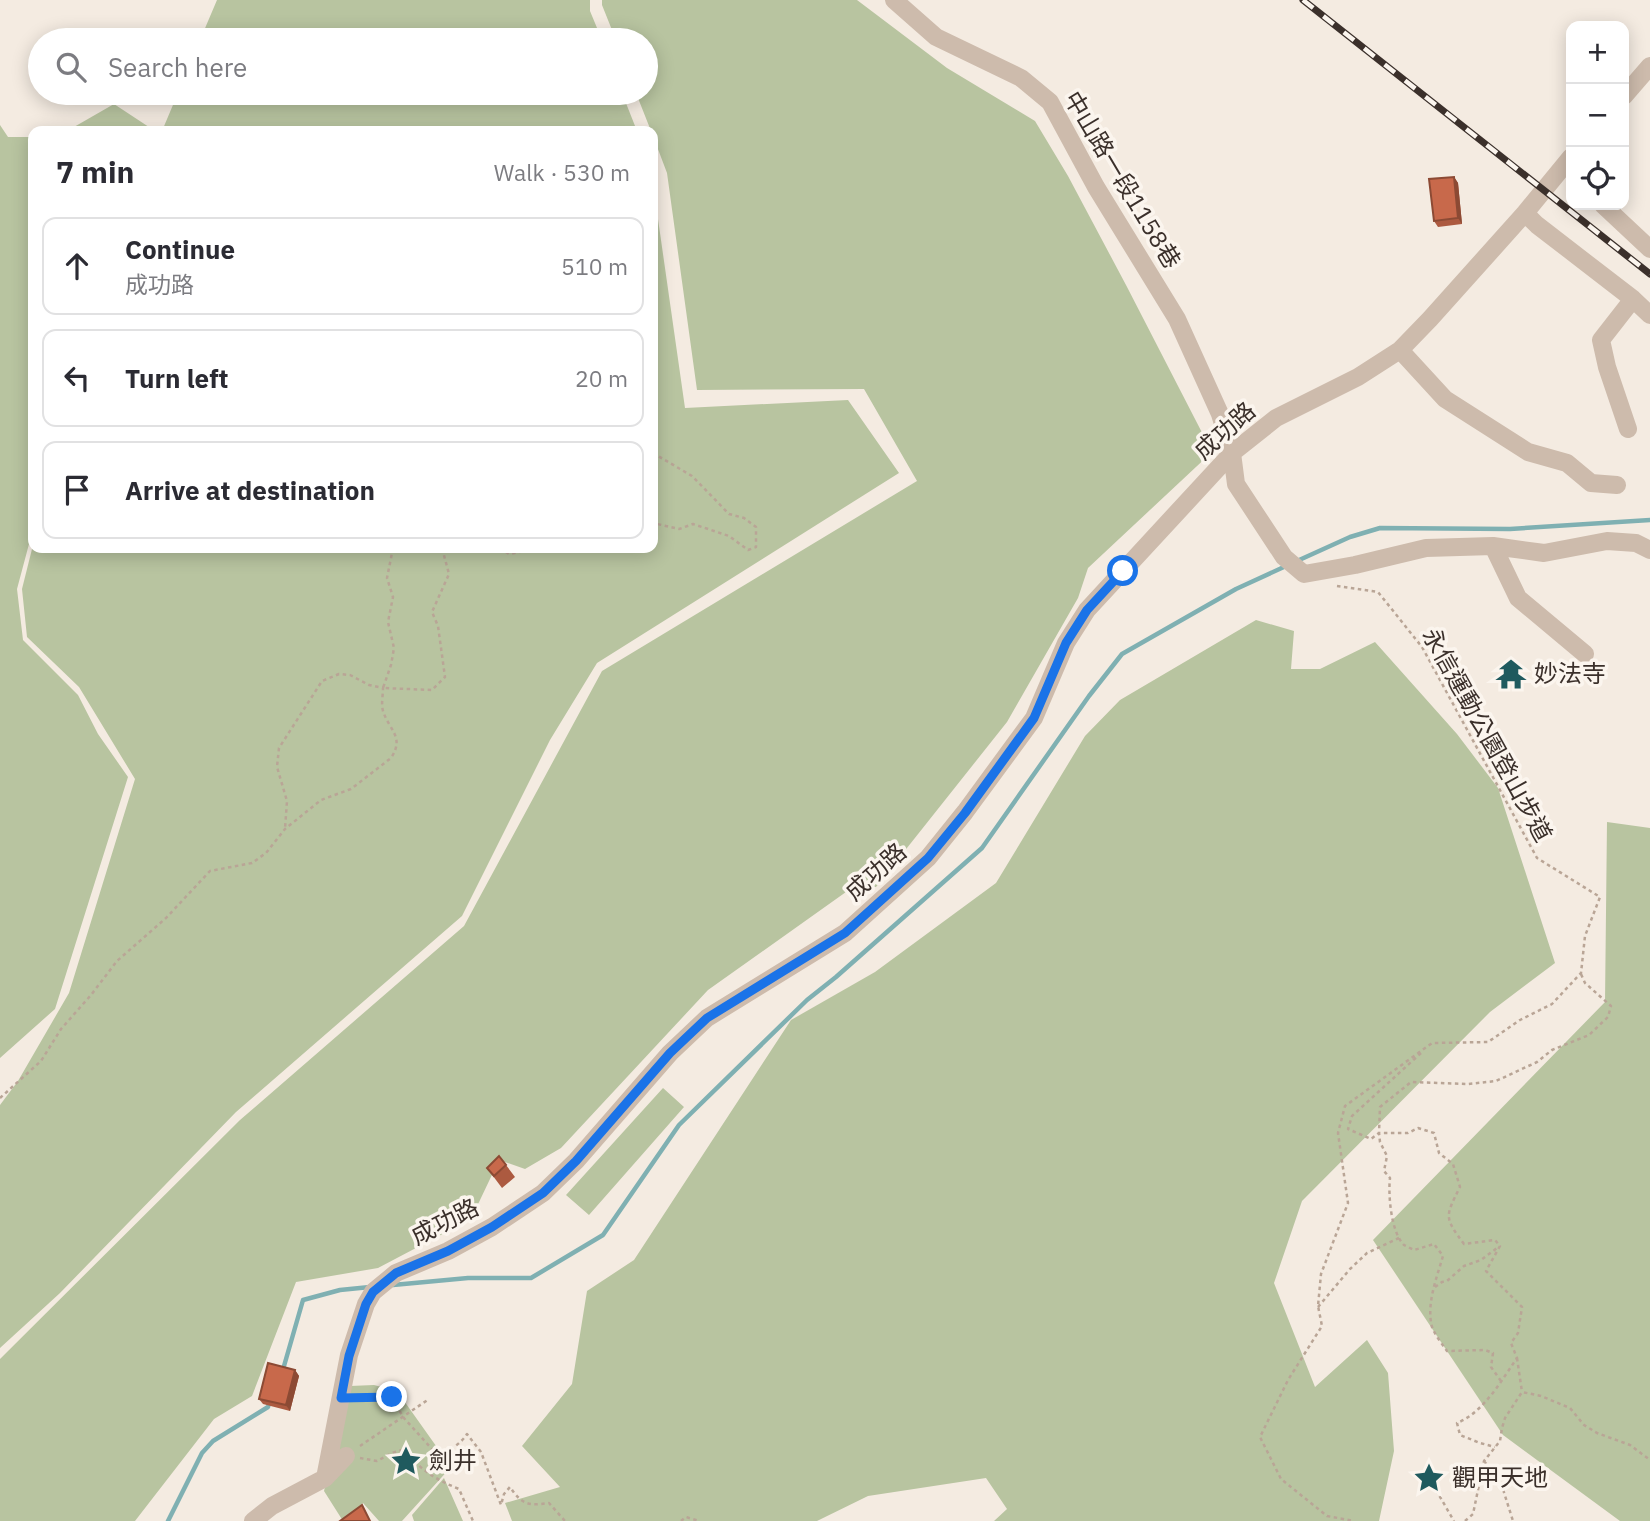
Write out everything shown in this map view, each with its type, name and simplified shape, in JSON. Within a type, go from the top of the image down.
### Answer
[{"type":"street","name":"中山路一段1158巷","points":[[894,0],[936,37],[1021,79],[1050,102],[1096,187],[1177,319],[1220,414],[1232,453],[1236,484],[1292,564],[1304,574],[1426,548],[1493,546]]},
{"type":"street","points":[[1629,90],[1650,66]]},
{"type":"street","name":"成功路","points":[[326,1478],[349,1356],[366,1304],[373,1292],[396,1273],[459,1245],[543,1193],[576,1161],[670,1053],[707,1018],[845,933],[928,858],[965,813],[1034,718],[1066,643],[1087,610],[1232,453],[1276,418],[1358,377],[1400,349],[1525,213],[1566,163]]},
{"type":"street","points":[[1608,210],[1650,249]]},
{"type":"street","points":[[1525,213],[1650,315]]},
{"type":"street","points":[[1628,429],[1601,340],[1633,299]]},
{"type":"street","points":[[1400,349],[1445,399],[1528,452],[1567,463],[1591,483],[1617,485]]},
{"type":"street","points":[[1493,546],[1544,553],[1607,541],[1636,543],[1650,550]]},
{"type":"street","points":[[1493,546],[1518,598],[1584,654]]},
{"type":"street","points":[[253,1521],[272,1506],[326,1478],[352,1454]]},
{"type":"path","points":[[658,456],[692,476],[729,514],[744,518],[757,527],[756,547],[748,550],[729,536],[693,524],[679,528],[658,524]]},
{"type":"path","points":[[0,1098],[41,1061],[61,1029],[117,961],[166,918],[210,871],[252,863],[265,853],[285,829],[321,800],[351,789],[391,758],[398,741],[383,710],[383,688],[394,648],[388,622],[393,597],[387,578],[392,553]]},
{"type":"path","points":[[285,829],[287,801],[277,766],[279,748],[322,681],[339,674],[350,675],[369,685],[383,688],[432,690],[445,677],[438,626],[432,612],[449,573],[443,553]]},
{"type":"path","name":"永信運動公園登山步道","points":[[1334,586],[1378,592],[1422,647],[1537,858],[1600,897],[1585,936],[1581,973]]},
{"type":"path","points":[[1354,1521],[1327,1516],[1281,1479],[1260,1437],[1288,1380],[1322,1326],[1318,1306],[1321,1274],[1348,1203],[1338,1133],[1345,1105],[1432,1043],[1488,1042],[1520,1020],[1552,1004],[1581,973]]},
{"type":"path","points":[[1501,1381],[1491,1367],[1493,1353],[1485,1350],[1447,1351],[1433,1329],[1430,1312],[1433,1288],[1443,1255],[1434,1244],[1415,1250],[1405,1246],[1399,1238],[1391,1215],[1390,1178],[1384,1171],[1387,1156],[1380,1142],[1380,1107],[1411,1082],[1468,1084],[1496,1081],[1537,1062],[1552,1049],[1589,1035],[1608,1017],[1611,1006],[1584,983],[1581,973]]},
{"type":"path","points":[[1432,1043],[1352,1116],[1348,1129],[1371,1139],[1379,1133],[1408,1133],[1418,1128],[1434,1133],[1439,1153],[1453,1164],[1460,1187],[1450,1208],[1449,1224],[1464,1244],[1495,1240],[1500,1247]]},
{"type":"path","points":[[1318,1306],[1367,1253],[1399,1238]]},
{"type":"path","points":[[1433,1288],[1447,1281],[1464,1266],[1481,1260],[1500,1247]]},
{"type":"path","points":[[1465,1521],[1473,1514],[1484,1461],[1500,1441],[1505,1418],[1522,1392],[1517,1358],[1511,1343],[1518,1333],[1522,1307],[1486,1271],[1500,1247]]},
{"type":"path","points":[[1496,1447],[1460,1435],[1457,1423],[1468,1419],[1476,1411],[1517,1358]]},
{"type":"path","points":[[1522,1392],[1542,1396],[1570,1408],[1584,1425],[1597,1433],[1630,1445],[1650,1460]]},
{"type":"path","points":[[341,1398],[392,1397],[402,1417],[442,1459],[449,1450],[461,1443],[467,1434],[481,1452],[501,1505],[504,1494],[510,1487],[525,1503],[549,1503],[565,1521]]},
{"type":"path","points":[[352,1454],[429,1399]]},
{"type":"path","points":[[352,1454],[377,1461],[405,1450],[414,1462],[437,1479],[459,1489],[473,1521]]},
{"type":"path","points":[[1484,1461],[1501,1483],[1513,1521]]},
{"type":"path","points":[[1429,1478],[1454,1521]]},
{"type":"path","points":[[681,1521],[686,1517],[699,1521]]},
{"type":"green space","points":[[217,0],[590,0],[590,11],[597,28],[205,28]]},
{"type":"green space","points":[[602,0],[857,0],[947,68],[1035,121],[1068,176],[1212,452],[1088,568],[1078,598],[1007,722],[876,887],[853,887],[708,990],[561,1148],[525,1169],[499,1160],[471,1219],[378,1268],[296,1282],[252,1396],[214,1419],[135,1521],[0,1521],[0,1359],[240,1120],[464,926],[602,671],[917,481],[864,389],[697,390],[667,173],[658,149],[658,126],[649,126],[641,105],[658,105],[658,28],[611,28]]},
{"type":"green space","points":[[116,105],[147,126],[76,126]]},
{"type":"green space","points":[[173,105],[627,105],[635,126],[164,126]]},
{"type":"green space","points":[[0,125],[8,137],[28,137],[28,548],[17,589],[23,640],[78,695],[98,734],[128,777],[55,1009],[0,1058]]},
{"type":"green space","points":[[658,219],[685,408],[848,400],[899,473],[597,663],[550,740],[462,916],[236,1112],[60,1293],[0,1348],[0,1105],[18,1081],[69,993],[135,779],[79,687],[27,637],[22,589],[31,553],[658,553]]},
{"type":"green space","points":[[1256,620],[1294,631],[1291,669],[1320,669],[1375,642],[1457,734],[1498,788],[1555,963],[1490,1012],[1302,1201],[1274,1283],[1315,1387],[1367,1340],[1388,1373],[1394,1451],[1379,1521],[994,1521],[1007,1509],[986,1478],[868,1496],[817,1521],[512,1521],[505,1503],[560,1487],[522,1446],[572,1384],[587,1291],[634,1260],[791,1020],[875,972],[996,883],[1085,736],[1120,700]]},
{"type":"green space","points":[[1607,822],[1650,828],[1650,1521],[1620,1521],[1503,1435],[1373,1240],[1605,1002]]},
{"type":"green space","points":[[663,1088],[684,1107],[589,1215],[566,1195]]},
{"type":"green space","name":"劍井","points":[[374,1385],[397,1391],[451,1467],[402,1521],[379,1521],[363,1503],[343,1521],[324,1491],[350,1386]]},
{"type":"green space","points":[[444,1478],[463,1521],[414,1521],[412,1515]]},
{"type":"building","points":[[1454,177],[1458,218],[1434,221],[1429,179]]},
{"type":"building","points":[[499,1156],[506,1165],[494,1176],[487,1168]]},
{"type":"building","points":[[268,1363],[295,1370],[286,1405],[259,1399]]},
{"type":"building","points":[[362,1505],[370,1521],[340,1521]]},
{"type":"waterway","points":[[1297,561],[1350,537],[1380,528],[1510,529],[1650,520]]},
{"type":"waterway","points":[[393,1285],[468,1278],[531,1278],[603,1235],[679,1125],[807,1000],[982,848],[1089,696],[1122,654],[1236,589],[1286,566]]},
{"type":"waterway","points":[[282,1373],[303,1300],[340,1290],[370,1287]]},
{"type":"waterway","points":[[168,1521],[202,1453],[213,1441],[268,1407],[270,1400]]},
{"type":"railway","points":[[1303,0],[1650,274]]},
{"type":"place","name":"妙法寺","points":[[1511,674]]},
{"type":"place","name":"劍井","points":[[406,1461]]},
{"type":"place","name":"觀甲天地","points":[[1429,1478]]},
{"type":"route","points":[[392,1397],[341,1398],[349,1356],[366,1304],[373,1292],[396,1273],[448,1251],[492,1227],[543,1193],[576,1161],[670,1053],[707,1018],[845,933],[928,858],[965,813],[1034,718],[1066,643],[1087,610],[1123,571]]}]
